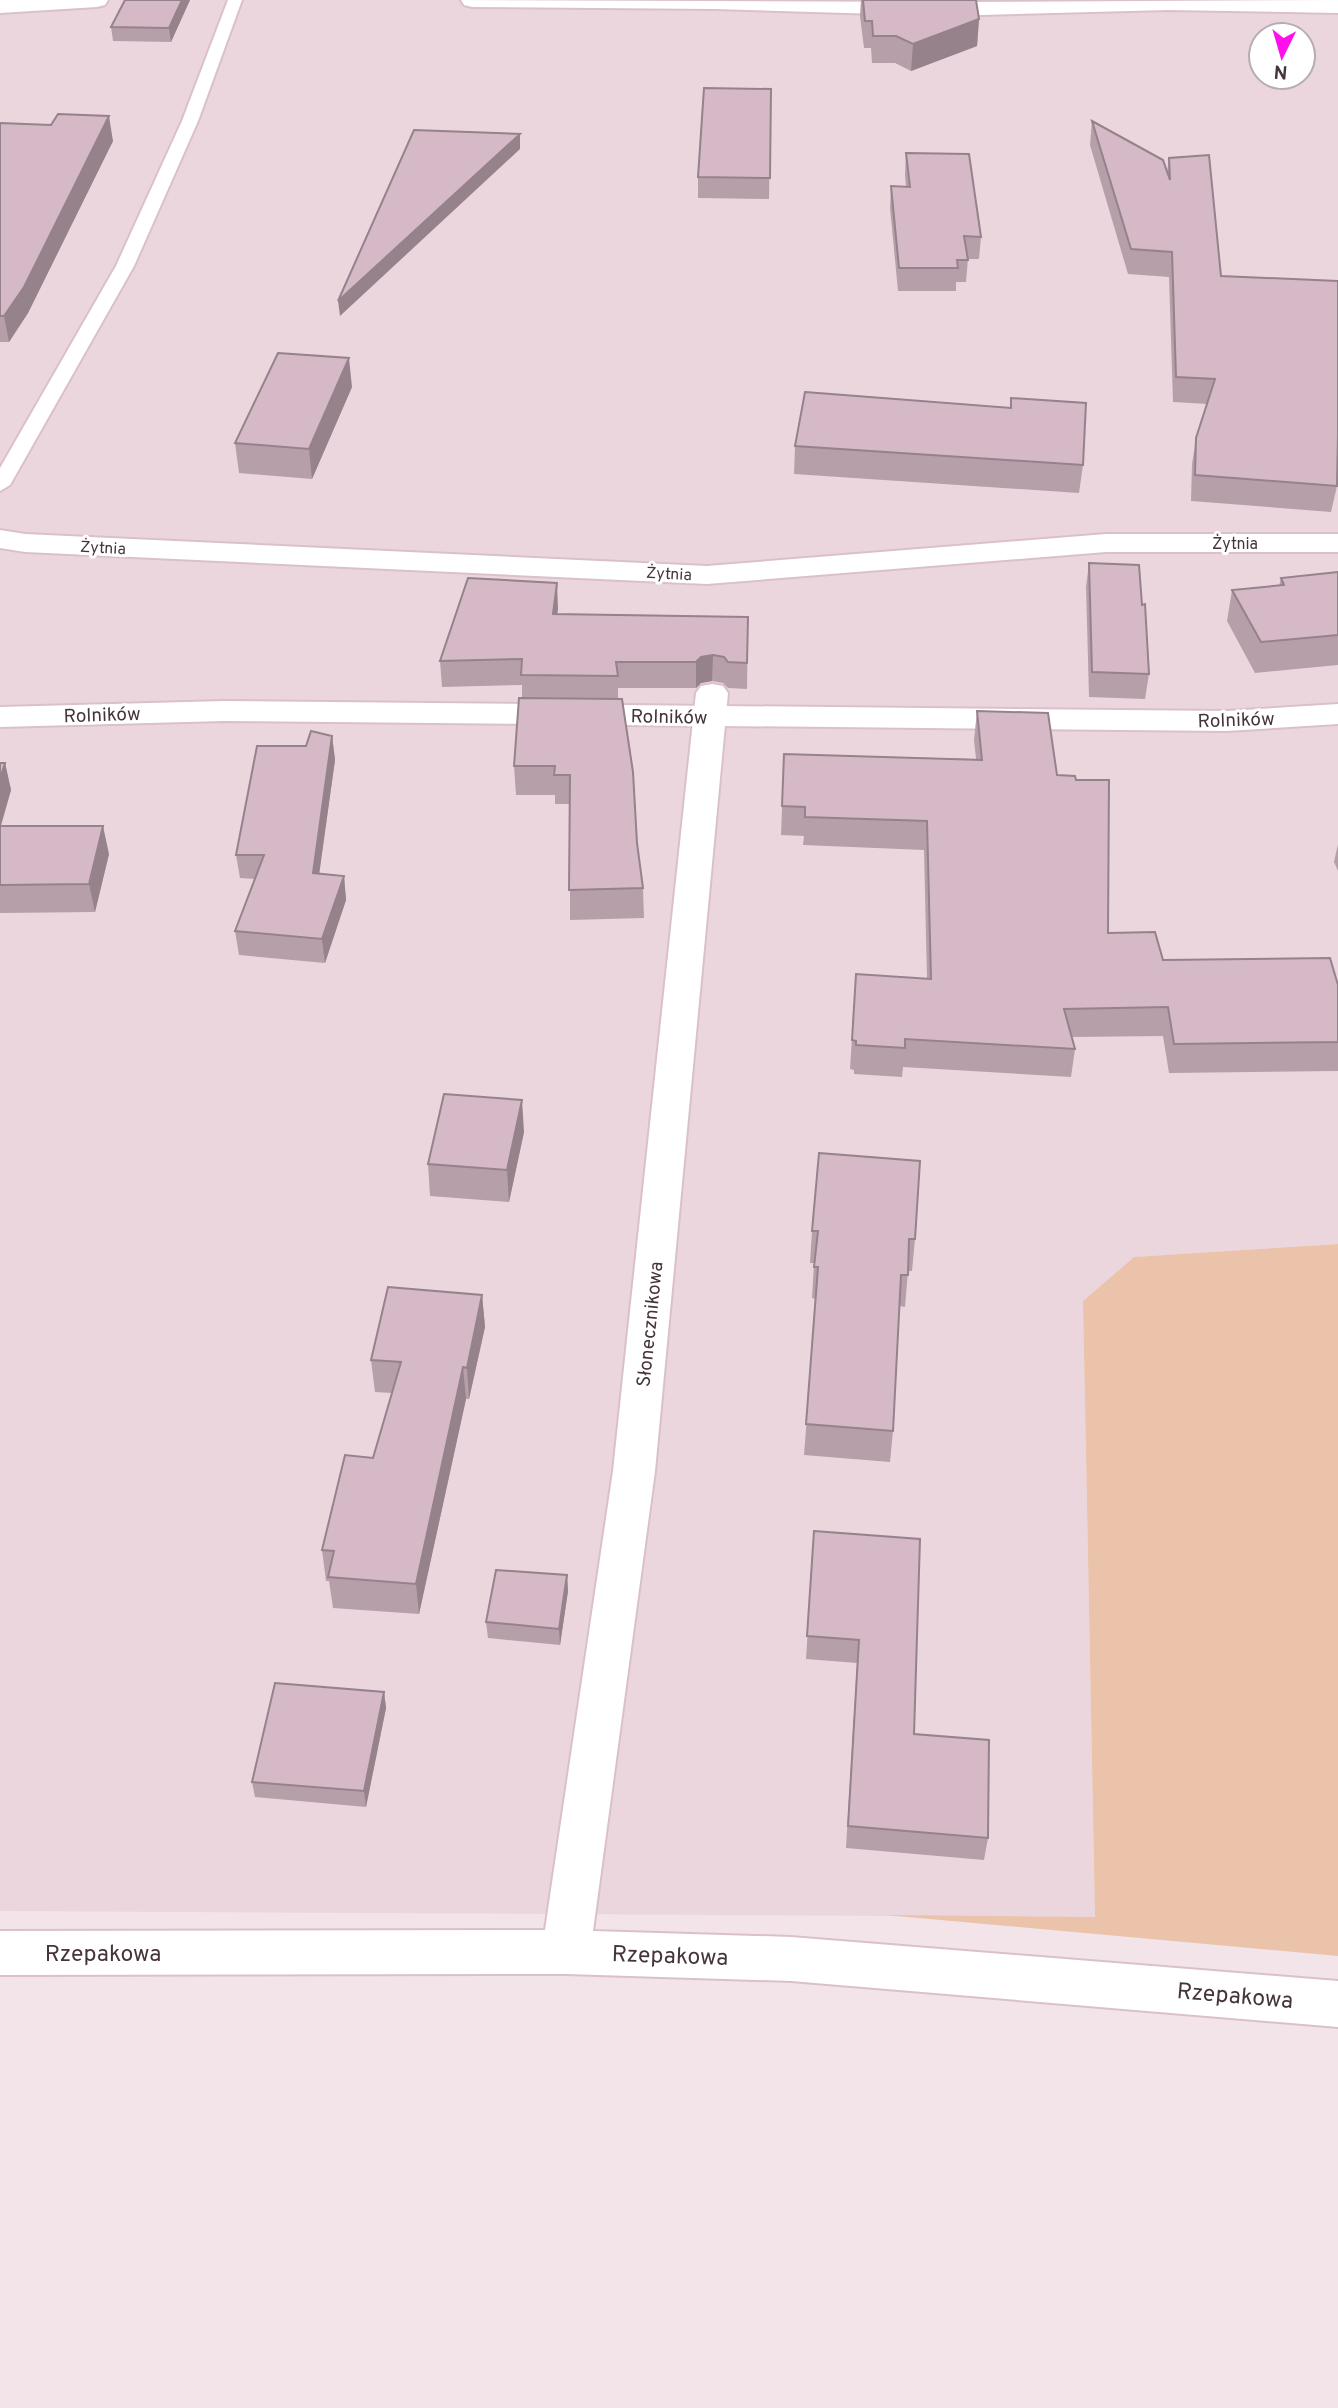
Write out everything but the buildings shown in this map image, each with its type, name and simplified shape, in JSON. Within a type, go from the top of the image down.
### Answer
[{"type":"street","points":[[0,6],[97,0]]},
{"type":"street","points":[[472,0],[714,2],[946,9],[1168,4],[1338,6]]},
{"type":"street","name":"Żytnia","points":[[0,539],[53,545],[706,575],[1105,543],[1338,542]]},
{"type":"street","name":"Rolników","points":[[0,717],[224,711],[712,705],[1227,721],[1338,714]]},
{"type":"street","name":"Słonecznikowa","points":[[566,1952],[634,1471],[712,705]]},
{"type":"street","name":"Rzepakowa","points":[[0,1954],[566,1952],[791,1959],[1338,2004]]},
{"type":"lane","points":[[0,485],[125,266],[190,121],[235,0]]},
{"type":"shaded area","points":[[0,0],[1338,0],[1338,1244],[1134,1257],[1083,1301],[1095,1917],[0,1911]]},
{"type":"shaded area","points":[[1338,1244],[1338,1956],[885,1915],[1095,1917],[1083,1301],[1134,1257]]}]
